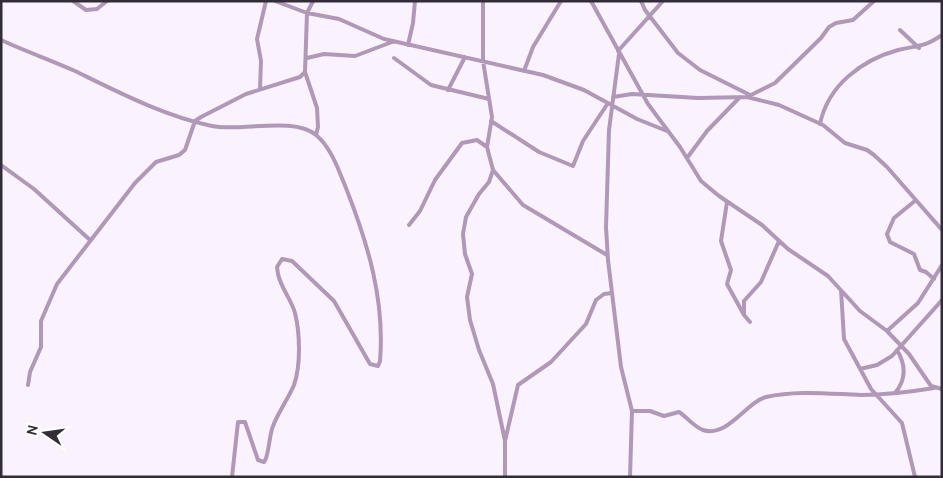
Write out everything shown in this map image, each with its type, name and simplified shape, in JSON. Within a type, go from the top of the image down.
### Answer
[{"type":"street","points":[[73,1],[86,10],[96,8],[107,1]]},
{"type":"street","points":[[260,88],[261,60],[257,39],[266,1]]},
{"type":"street","points":[[275,1],[307,13],[339,19],[392,42],[483,61],[558,80],[637,119],[669,132]]},
{"type":"street","points":[[313,1],[307,13],[307,58],[305,72],[317,108],[318,127],[316,135]]},
{"type":"street","points":[[408,44],[413,24],[414,1]]},
{"type":"street","points":[[483,1],[483,61],[491,120],[487,147],[493,170],[523,205],[608,254]]},
{"type":"street","points":[[524,71],[533,47],[561,1]]},
{"type":"street","points":[[591,1],[642,94],[701,181],[727,202],[762,225],[779,241],[822,270],[860,311],[900,345],[934,388]]},
{"type":"street","points":[[641,1],[678,53],[700,70],[748,96],[779,105],[820,124],[838,139],[867,150],[874,155],[942,230]]},
{"type":"street","points":[[491,120],[539,152],[572,166],[575,164],[583,140],[610,104],[613,97],[618,52],[651,17],[663,1]]},
{"type":"street","points":[[613,97],[642,94],[685,98],[748,96],[775,83],[821,38],[829,27],[836,23],[853,20],[874,1]]},
{"type":"street","points":[[900,30],[919,48]]},
{"type":"street","points":[[820,124],[832,97],[845,78],[856,70],[879,57],[899,50],[919,48],[942,36]]},
{"type":"street","points":[[1,40],[125,95],[196,121],[222,127],[280,126],[298,128],[316,135],[328,151],[340,174],[372,263],[378,293],[380,361],[378,366],[370,364],[334,301],[292,261],[282,259],[277,268],[295,312],[297,373],[291,392],[268,438],[267,459],[264,462],[258,460],[255,455],[245,422],[238,422],[232,477]]},
{"type":"street","points":[[307,58],[324,54],[355,56],[392,42]]},
{"type":"street","points":[[448,90],[465,57]]},
{"type":"street","points":[[394,58],[431,85],[489,99]]},
{"type":"street","points":[[28,385],[30,372],[41,347],[41,321],[49,299],[57,284],[129,191],[161,159],[182,152],[187,146],[196,121],[221,105],[260,88],[297,78],[305,72]]},
{"type":"street","points":[[687,158],[707,131],[740,97]]},
{"type":"street","points":[[610,104],[606,209],[608,254],[621,367],[632,411],[630,477]]},
{"type":"street","points":[[409,225],[420,212],[434,180],[462,143],[477,140],[487,147]]},
{"type":"street","points":[[1,165],[34,189],[90,240]]},
{"type":"street","points":[[493,170],[489,182],[479,194],[466,217],[463,234],[465,254],[472,274],[467,297],[470,320],[478,350],[493,384],[505,441],[506,477]]},
{"type":"street","points":[[916,200],[894,218],[887,234],[890,242],[914,254],[920,270],[926,272],[934,279]]},
{"type":"street","points":[[727,202],[721,241],[731,270],[727,284],[744,315],[750,322]]},
{"type":"street","points":[[744,315],[744,301],[763,279],[779,241]]},
{"type":"street","points":[[887,332],[918,303],[942,265]]},
{"type":"street","points":[[841,290],[844,339],[875,395],[902,422],[915,477]]},
{"type":"street","points":[[505,441],[518,385],[551,362],[586,324],[596,300],[604,294],[612,293]]},
{"type":"street","points":[[860,369],[877,365],[897,350],[919,328],[942,300]]},
{"type":"street","points":[[895,393],[901,387],[905,368],[897,350]]},
{"type":"street","points":[[632,411],[650,411],[664,416],[679,412],[700,429],[711,431],[735,421],[757,401],[767,397],[819,392],[875,395],[934,388],[941,390]]}]
